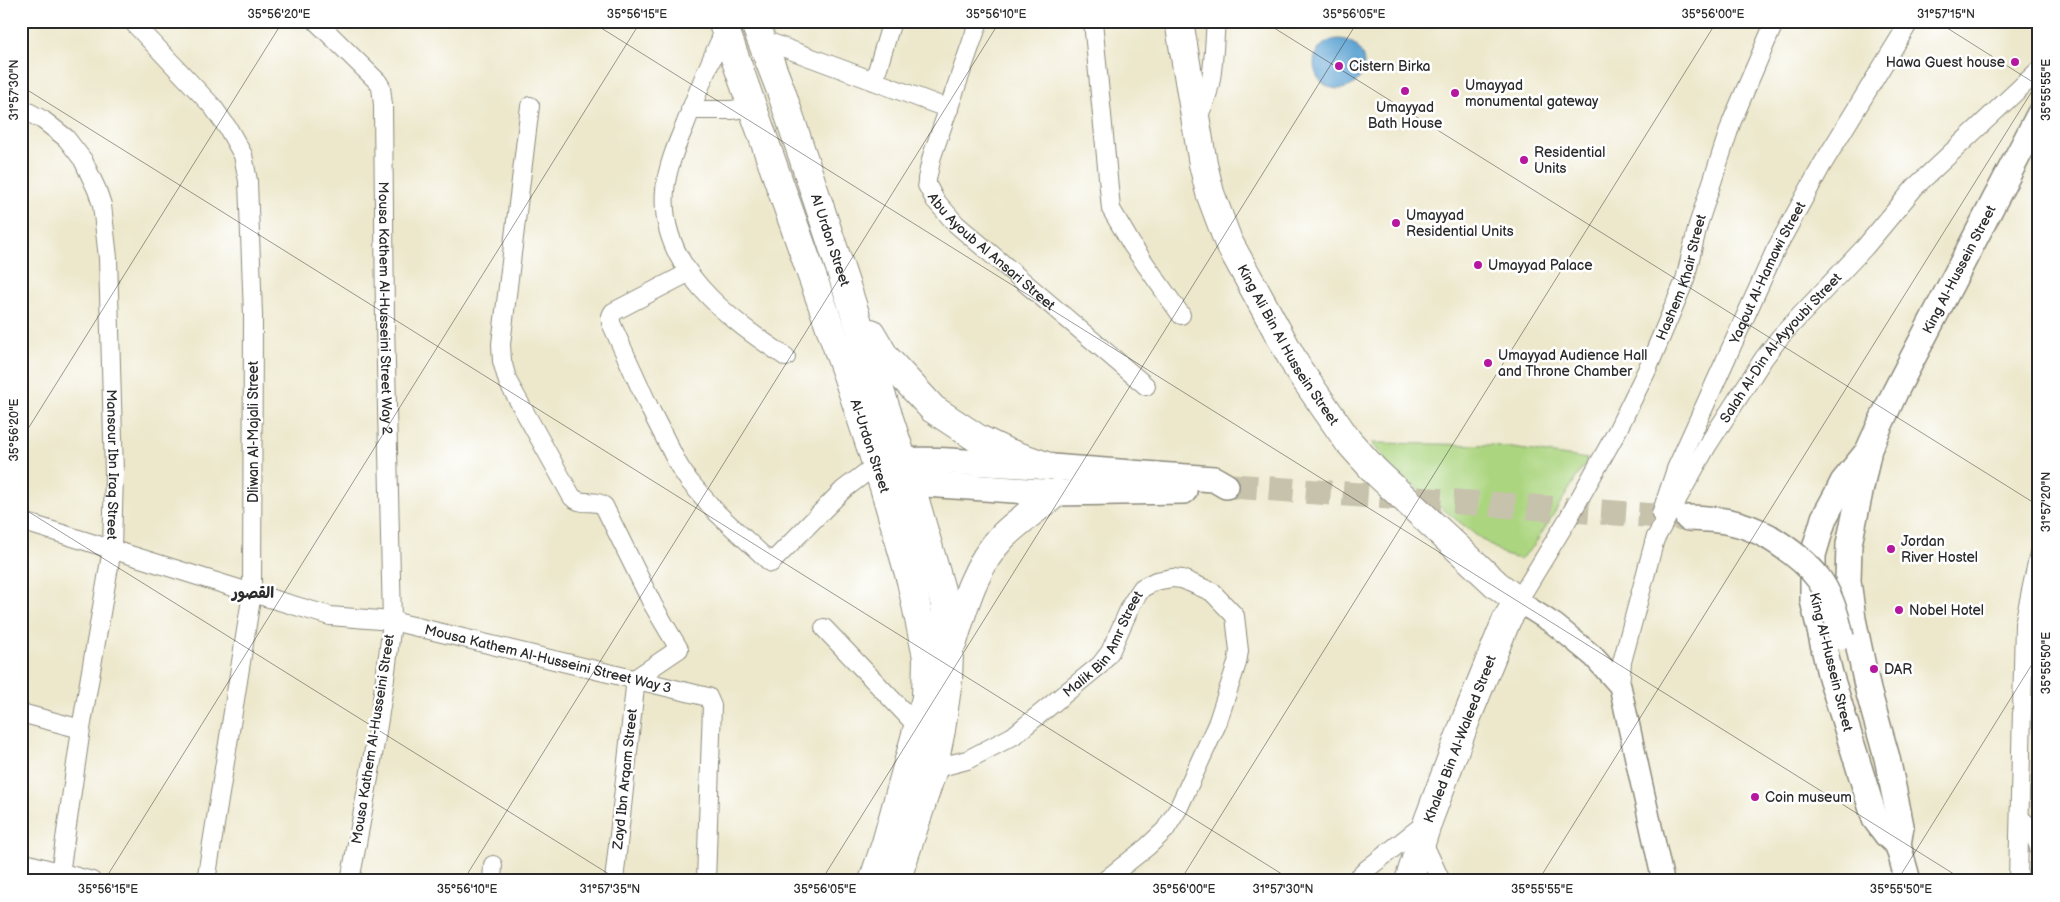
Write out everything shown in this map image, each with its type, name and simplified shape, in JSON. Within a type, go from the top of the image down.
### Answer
[{"type":"main road","name":"King Ali Bin Al Hussein Street","points":[[1179,21],[1203,164],[1210,193],[1228,241],[1298,369],[1348,441],[1375,471],[1496,584],[1518,600]]},
{"type":"main road","name":"Al-Urdon Street","points":[[723,26],[847,375],[893,474],[944,604],[949,654],[948,680],[933,769],[896,881]]},
{"type":"main road","name":"Al Urdon Street","points":[[757,30],[781,91],[849,295],[893,474]]},
{"type":"main road","name":"King Al-Hussein Street","points":[[1908,881],[1898,845],[1901,826],[1898,810],[1887,758],[1868,690],[1853,619],[1848,581],[1849,544],[1868,451],[1895,392],[2039,115]]},
{"type":"main road","points":[[849,295],[885,357],[933,408],[977,438],[1006,452],[1046,466]]},
{"type":"main road","name":"King Al-Hussein Street","points":[[1868,451],[1844,482],[1824,518],[1813,556],[1813,600],[1830,674],[1875,819],[1887,835],[1898,845]]},
{"type":"main road","points":[[1046,466],[1214,479],[1229,486],[1215,489],[1170,492],[1056,493],[893,474],[1046,466]]},
{"type":"main road","name":"Al-Urdon Street","points":[[873,881],[886,843],[926,698],[926,657],[893,474]]},
{"type":"main road","points":[[949,654],[975,576],[987,556],[1018,521],[1056,493]]},
{"type":"main road","points":[[1688,518],[1722,519],[1736,522],[1769,537],[1806,562],[1821,582],[1833,604],[1876,782],[1898,845]]},
{"type":"main road","points":[[1818,542],[1849,544]]},
{"type":"main road","name":"Khaled Bin Al-Waleed Street","points":[[1409,881],[1425,831],[1507,619],[1518,600]]},
{"type":"street","name":"Dliwan Al-Majali Street","points":[[132,21],[213,107],[243,155],[248,182],[253,315],[252,593],[206,881]]},
{"type":"street","name":"Mousa Kathem Al-Husseini Street Way 2","points":[[316,21],[375,78],[381,87],[382,94],[392,621]]},
{"type":"street","points":[[874,81],[892,21]]},
{"type":"street","name":"Abu Ayoub Al Ansari Street","points":[[979,21],[932,156],[927,185],[935,200],[963,230],[1146,386]]},
{"type":"street","points":[[1093,21],[1111,209],[1128,238],[1181,315]]},
{"type":"street","points":[[1196,119],[1205,104],[1209,90],[1216,21]]},
{"type":"street","name":"Hashem Khair Street","points":[[1518,600],[1568,519],[1615,435],[1647,370],[1685,280],[1698,225],[1732,121],[1775,21]]},
{"type":"street","name":"Yaqout Al-Hamawi Street","points":[[1655,539],[1676,469],[1775,251],[1822,165],[1910,21]]},
{"type":"street","points":[[723,26],[675,149],[665,190],[668,229],[676,252],[688,273],[723,312],[744,329],[786,357]]},
{"type":"street","points":[[757,30],[874,81],[949,109]]},
{"type":"street","name":"Salah Al-Din Al-Ayyoubi Street","points":[[1663,881],[1620,686],[1622,662],[1655,539],[1707,446],[1764,358],[1780,337],[1866,247],[1915,187],[2039,70]]},
{"type":"street","points":[[530,106],[507,290],[502,344],[504,367],[513,393],[572,496],[581,503],[598,502],[604,506],[653,605],[680,649],[636,678]]},
{"type":"street","points":[[690,110],[731,110],[753,107]]},
{"type":"street","name":"Mansour Ibn Iraq Street","points":[[21,108],[43,120],[66,138],[83,160],[102,205],[108,258],[114,474],[112,549],[81,729],[59,877]]},
{"type":"street","points":[[688,273],[613,312],[610,316],[611,323],[649,407],[679,466],[717,513],[771,563],[843,490],[893,474]]},
{"type":"street","points":[[1692,433],[1707,446]]},
{"type":"street","name":"Mousa Kathem Al-Husseini Street","points":[[21,521],[330,616],[392,621],[388,660],[350,881]]},
{"type":"street","points":[[2018,881],[2024,624],[2039,553]]},
{"type":"street","name":"Malik Bin Amr Street","points":[[933,769],[967,760],[1013,736],[1100,665],[1110,652],[1132,603],[1142,588],[1156,581],[1172,578],[1182,579],[1212,592],[1235,616],[1239,650],[1217,724],[1178,809],[1165,830],[1104,881]]},
{"type":"street","name":"Salah Al-Din Al-Ayyoubi Street","points":[[1518,600],[1554,624],[1594,657],[1620,686]]},
{"type":"street","name":"Mousa Kathem Al-Husseini Street Way 3","points":[[392,621],[636,678],[705,695],[710,699],[712,706],[706,881]]},
{"type":"street","points":[[824,628],[919,728]]},
{"type":"street","name":"Zayd Ibn Arqam Street","points":[[614,881],[636,678]]},
{"type":"street","points":[[21,713],[81,729]]},
{"type":"street","points":[[2020,818],[2033,830],[2039,848]]},
{"type":"street","points":[[1355,881],[1367,869],[1425,831],[1441,881]]},
{"type":"street","points":[[21,862],[59,877],[92,881]]},
{"type":"green space","points":[[1372,443],[1492,445],[1588,459],[1533,547],[1520,559],[1505,555],[1476,535],[1394,471]]},
{"type":"water","name":"Cistern Birka","points":[[1334,39],[1344,39],[1357,46],[1364,59],[1364,69],[1357,82],[1344,89],[1334,89],[1325,85],[1318,78],[1314,69],[1314,59],[1318,50],[1325,43]]},
{"type":"tunnel","points":[[1232,486],[1686,518]]},
{"type":"place","name":"Hawa Guest house","points":[[2015,62]]},
{"type":"place","name":"Cistern Birka","points":[[1339,66]]},
{"type":"place","name":"Umayyad Bath House","points":[[1405,91]]},
{"type":"place","name":"Umayyad monumental gateway","points":[[1455,93]]},
{"type":"place","name":"Residential Units","points":[[1524,160]]},
{"type":"place","name":"Umayyad Residential Units","points":[[1396,223]]},
{"type":"place","name":"Umayyad Palace","points":[[1478,265]]},
{"type":"place","name":"Umayyad Audience Hall and Throne Chamber","points":[[1488,363]]},
{"type":"place","name":"Jordan River Hostel","points":[[1891,549]]},
{"type":"place","name":"Nobel Hotel","points":[[1899,610]]},
{"type":"place","name":"DAR","points":[[1874,669]]},
{"type":"place","name":"Coin museum","points":[[1755,797]]},
{"type":"district","name":"القصور","points":[[253,593]]}]
